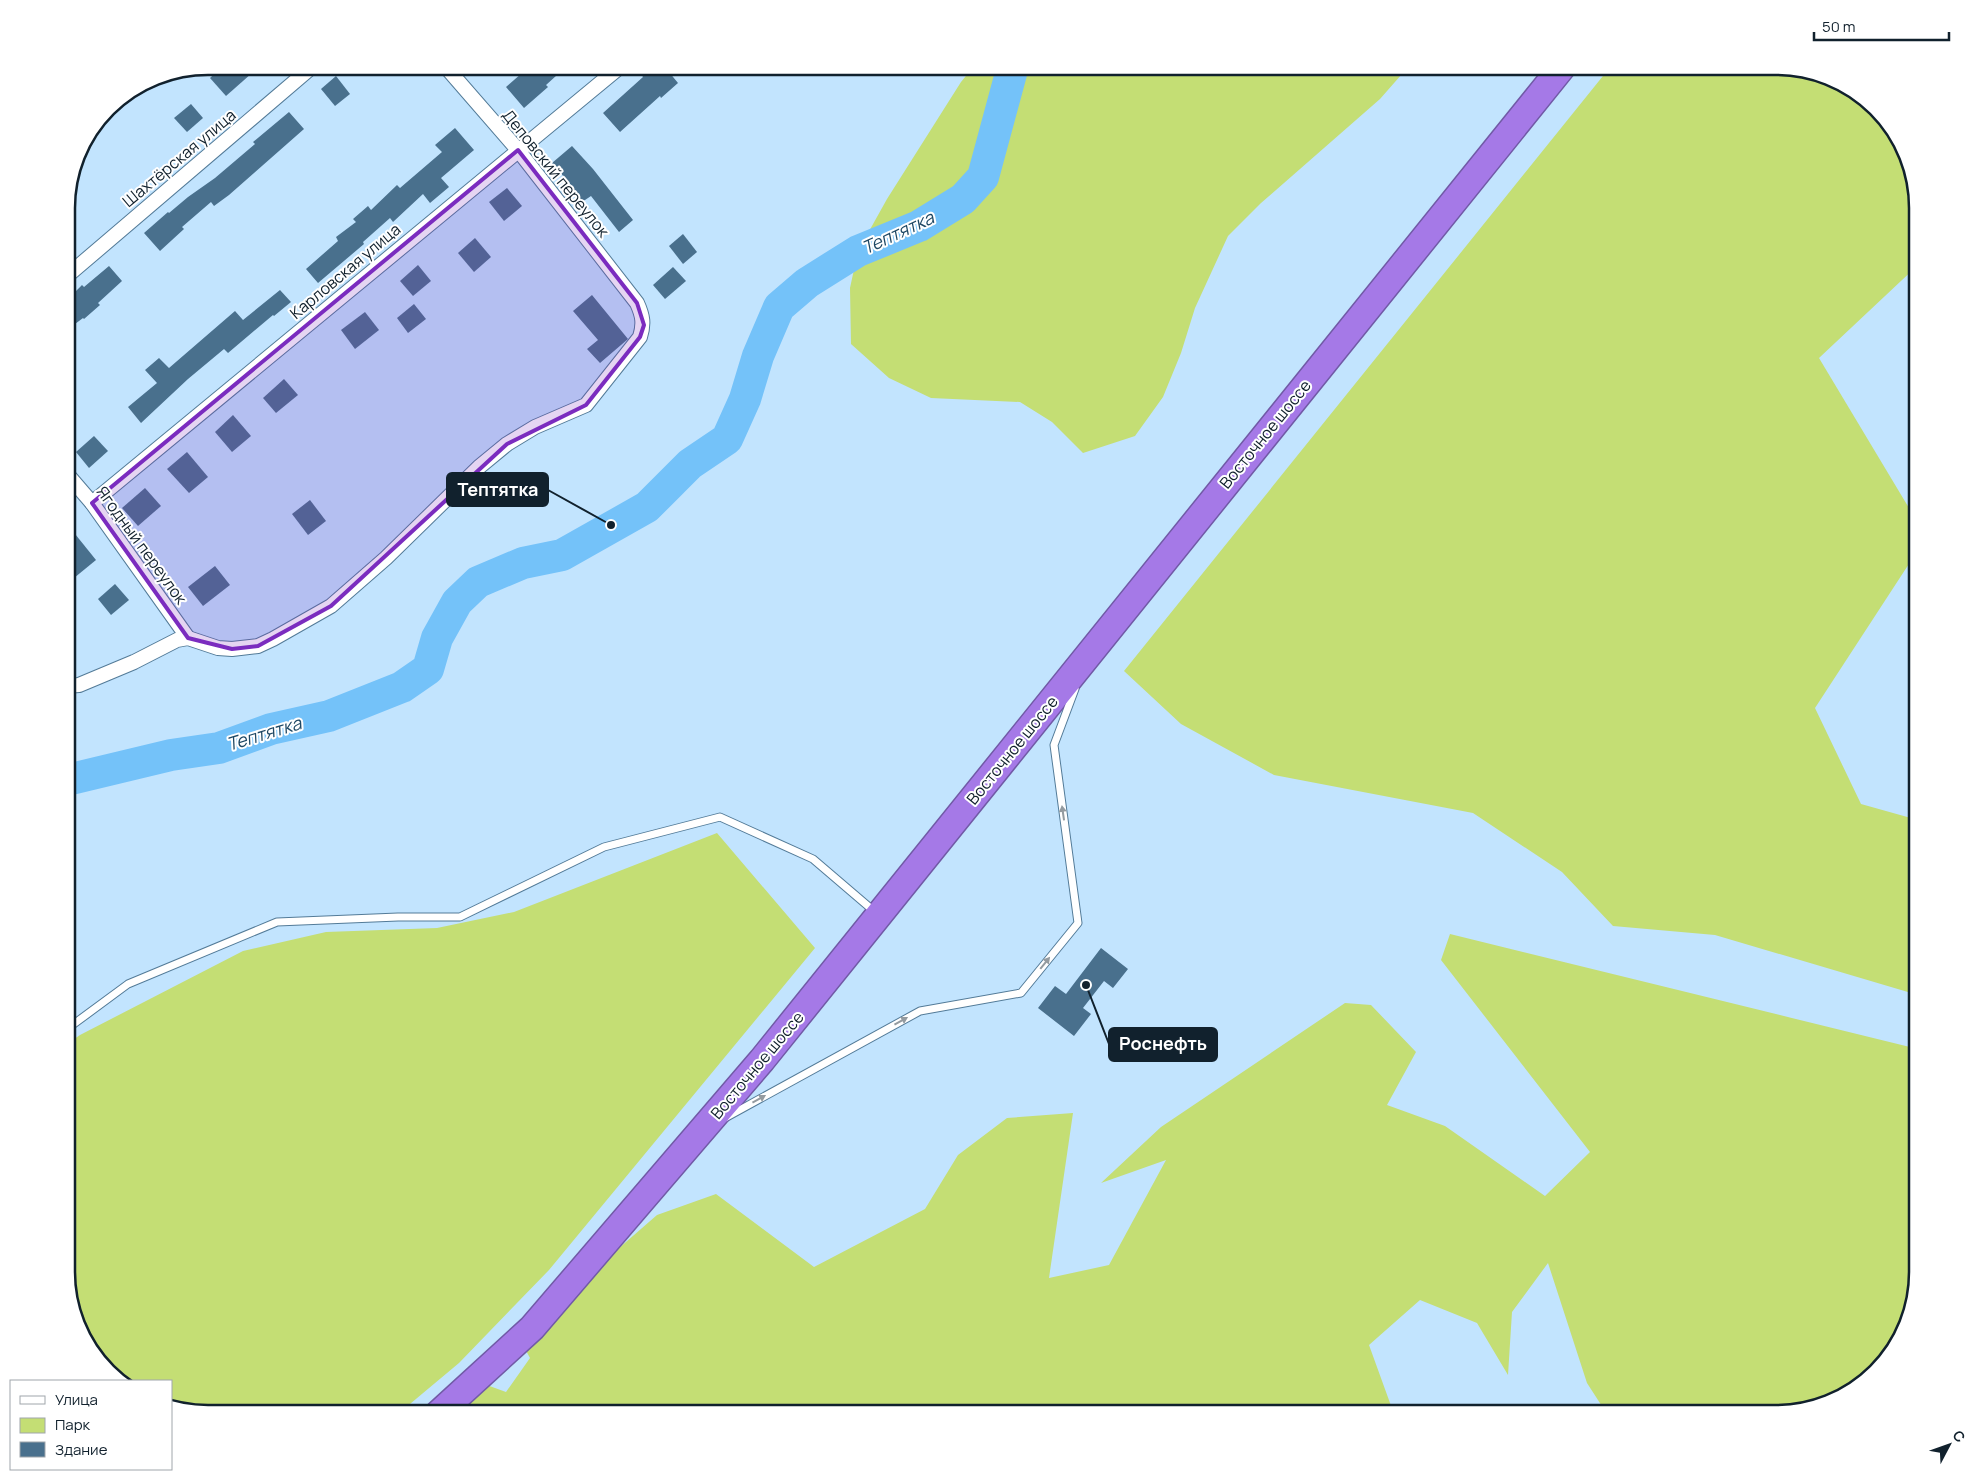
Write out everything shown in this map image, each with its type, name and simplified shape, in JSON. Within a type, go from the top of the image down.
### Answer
[{"type":"highway","name":"Восточное шоссе","points":[[448,1405],[532,1328],[762,1060],[1555,75]]},
{"type":"street","name":"Шахтёрская улица","points":[[75,269],[302,75]]},
{"type":"street","name":"Деповский переулок","points":[[188,638],[218,648],[232,649],[258,646],[273,640],[331,606],[386,558],[479,467],[507,444],[535,427],[586,405],[640,337],[644,325],[637,303],[518,150],[453,75]]},
{"type":"street","name":"Карловская улица","points":[[92,503],[610,75]]},
{"type":"street","name":"Ягодный переулок","points":[[75,483],[92,503],[188,638]]},
{"type":"street","points":[[75,685],[134,662],[177,640],[188,638]]},
{"type":"lane","points":[[701,1131],[920,1011],[1021,993],[1027,986],[1078,923],[1054,745],[1086,659]]},
{"type":"lane","points":[[75,1022],[128,984],[277,922],[398,917],[460,917],[604,847],[720,817],[813,859],[878,915]]},
{"type":"highlighted area","points":[[518,150],[637,303],[644,325],[640,337],[586,405],[507,444],[331,606],[258,646],[232,649],[188,638],[92,503]]},
{"type":"green space","points":[[967,75],[1401,75],[1380,99],[1261,203],[1228,236],[1195,308],[1181,353],[1163,397],[1135,436],[1083,453],[1052,422],[1020,402],[931,398],[889,378],[851,344],[850,288],[858,251],[887,199]]},
{"type":"green space","points":[[1604,75],[1793,76],[1819,82],[1850,97],[1882,127],[1902,165],[1908,191],[1909,273],[1819,358],[1909,508],[1909,564],[1815,708],[1861,804],[1909,817],[1909,992],[1715,935],[1613,926],[1562,872],[1473,813],[1274,775],[1181,724],[1124,671]]},
{"type":"green space","points":[[717,833],[815,948],[549,1270],[459,1363],[409,1405],[191,1404],[172,1400],[172,1380],[130,1380],[127,1378],[108,1360],[97,1346],[85,1323],[75,1281],[75,1038],[243,951],[326,932],[437,928],[514,912]]},
{"type":"green space","points":[[1450,934],[1909,1047],[1908,1289],[1902,1315],[1882,1353],[1857,1378],[1842,1387],[1819,1398],[1793,1404],[1601,1405],[1587,1383],[1548,1263],[1512,1312],[1508,1375],[1477,1323],[1420,1300],[1369,1345],[1391,1405],[437,1405],[473,1380],[506,1392],[530,1358],[518,1336],[657,1215],[716,1194],[814,1267],[925,1209],[958,1155],[1007,1118],[1073,1113],[1049,1278],[1109,1265],[1166,1160],[1101,1183],[1161,1127],[1345,1003],[1371,1005],[1416,1052],[1387,1105],[1445,1126],[1545,1196],[1590,1152],[1441,960]]},
{"type":"building","points":[[213,75],[250,75],[226,96],[210,78]]},
{"type":"building","points":[[520,75],[557,75],[546,85],[548,87],[524,108],[506,87]]},
{"type":"building","points":[[642,75],[671,75],[678,83],[661,98],[660,96],[620,132],[603,113],[643,77]]},
{"type":"building","points":[[336,76],[350,94],[335,106],[321,89]]},
{"type":"building","points":[[191,104],[203,118],[187,132],[174,118]]},
{"type":"building","points":[[289,112],[304,129],[229,195],[214,206],[211,202],[182,227],[184,229],[160,251],[144,233],[168,212],[215,178],[255,144],[253,142]]},
{"type":"building","points":[[455,128],[474,150],[441,178],[449,187],[430,203],[423,194],[393,222],[390,218],[363,242],[364,244],[318,283],[306,269],[338,241],[336,237],[356,222],[353,219],[368,206],[371,210],[397,185],[400,188],[442,152],[435,145]]},
{"type":"building","points":[[572,146],[593,169],[633,220],[619,232],[591,196],[582,202],[571,185],[552,163]]},
{"type":"building","points":[[507,188],[522,206],[504,221],[489,202]]},
{"type":"building","points":[[683,234],[697,252],[683,264],[669,246]]},
{"type":"building","points":[[475,238],[491,257],[474,272],[458,253]]},
{"type":"building","points":[[418,265],[431,281],[413,296],[400,281]]},
{"type":"building","points":[[109,266],[122,281],[98,303],[100,305],[75,324],[75,292],[82,285],[84,287]]},
{"type":"building","points":[[673,267],[686,281],[665,299],[653,285]]},
{"type":"building","points":[[280,290],[291,302],[228,353],[224,349],[188,379],[141,423],[128,407],[157,383],[145,370],[159,358],[169,368],[235,311],[243,320]]},
{"type":"building","points":[[592,295],[628,339],[600,363],[587,349],[598,340],[573,311]]},
{"type":"building","points":[[414,304],[426,319],[408,333],[397,318]]},
{"type":"building","points":[[365,312],[379,330],[355,349],[341,330]]},
{"type":"building","points":[[284,379],[298,395],[276,413],[263,398]]},
{"type":"building","points":[[233,415],[251,436],[232,452],[215,432]]},
{"type":"building","points":[[94,436],[108,451],[89,468],[76,452]]},
{"type":"building","points":[[187,452],[208,477],[189,493],[167,469]]},
{"type":"building","points":[[145,488],[161,506],[138,526],[122,508]]},
{"type":"building","points":[[310,500],[326,521],[308,535],[292,514]]},
{"type":"building","points":[[75,534],[96,560],[75,577]]},
{"type":"building","points":[[215,566],[230,585],[203,606],[188,587]]},
{"type":"building","points":[[115,584],[129,600],[111,615],[98,599]]},
{"type":"building","points":[[1101,948],[1128,969],[1113,988],[1104,981],[1083,1008],[1091,1014],[1074,1036],[1038,1008],[1055,986],[1066,994]]},
{"type":"waterway","name":"Тептятка","points":[[75,778],[171,755],[219,748],[271,729],[329,716],[402,687],[428,669],[437,638],[457,602],[478,582],[523,563],[562,555],[647,507],[690,464],[727,439],[745,399],[758,356],[779,307],[807,283],[858,251],[919,226],[963,199],[983,177],[1011,75]]},
{"type":"place","name":"Тептятка","points":[[611,525]]},
{"type":"place","name":"Роснефть","points":[[1086,985]]}]
